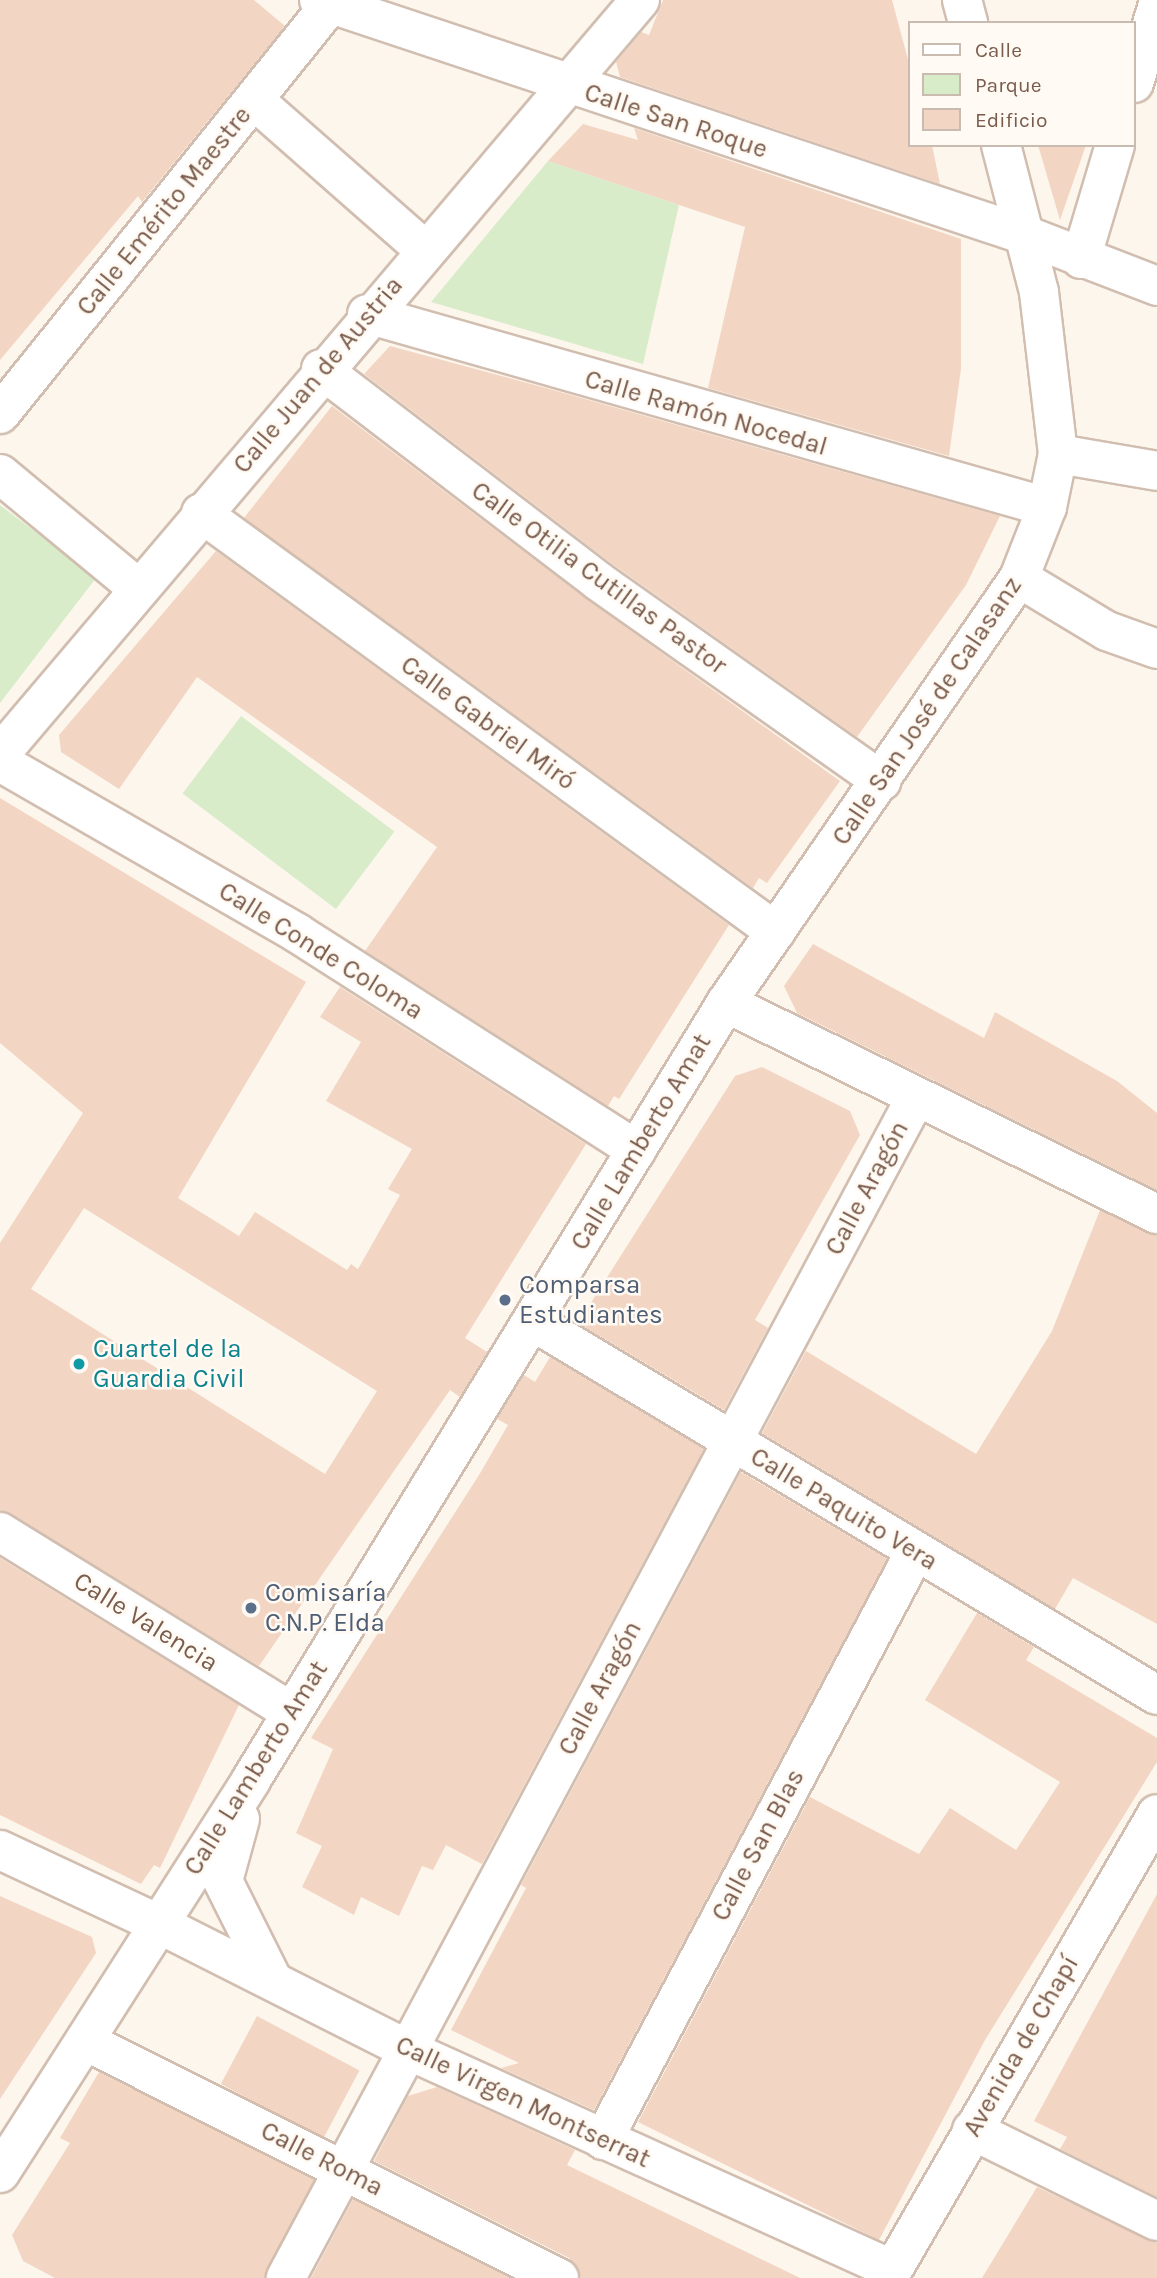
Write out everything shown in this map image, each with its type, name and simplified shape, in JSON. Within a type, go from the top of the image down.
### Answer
[{"type":"street","name":"Calle Juan de Austria","points":[[0,754],[321,369],[569,86],[640,0]]},
{"type":"street","points":[[962,0],[967,21]]},
{"type":"street","name":"Calle San Roque","points":[[323,4],[1025,235],[1081,259]]},
{"type":"street","name":"Calle Emérito Maestre","points":[[0,414],[254,100],[323,4]]},
{"type":"street","points":[[1136,76],[1157,8]]},
{"type":"street","points":[[254,100],[425,250]]},
{"type":"street","name":"Calle San José de Calasanz","points":[[726,1003],[1019,578],[1047,507],[1058,454],[1039,292],[1002,147]]},
{"type":"street","points":[[1114,147],[1081,259],[1157,286]]},
{"type":"street","name":"Calle Ramón Nocedal","points":[[368,314],[1047,507]]},
{"type":"street","name":"Calle Otilia Cutillas Pastor","points":[[321,369],[598,581],[881,781]]},
{"type":"street","points":[[1058,454],[1157,471]]},
{"type":"street","points":[[0,474],[138,588]]},
{"type":"street","name":"Calle Gabriel Miró","points":[[201,513],[775,932]]},
{"type":"street","points":[[1019,578],[1107,631],[1157,649]]},
{"type":"street","name":"Calle Conde Coloma","points":[[0,762],[297,933],[636,1150]]},
{"type":"street","points":[[726,1003],[915,1099],[1157,1214]]},
{"type":"street","name":"Calle Lamberto Amat","points":[[0,2173],[251,1780],[726,1003]]},
{"type":"street","name":"Calle Aragón","points":[[286,2278],[915,1099]]},
{"type":"street","name":"Calle Paquito Vera","points":[[531,1321],[1157,1695]]},
{"type":"street","name":"Calle Valencia","points":[[0,1532],[292,1712]]},
{"type":"street","name":"Calle San Blas","points":[[603,2140],[915,1552]]},
{"type":"street","points":[[251,1780],[223,1881],[273,1981]]},
{"type":"street","name":"Avenida de Chapí","points":[[889,2274],[1157,1814]]},
{"type":"street","name":"Calle Virgen Montserrat","points":[[0,1850],[159,1924],[408,2050],[889,2274]]},
{"type":"street","name":"Calle Roma","points":[[85,2041],[559,2278]]},
{"type":"street","points":[[972,2130],[1157,2221]]},
{"type":"green space","points":[[548,161],[679,205],[643,364],[431,302]]},
{"type":"green space","points":[[0,505],[96,578],[0,703]]},
{"type":"green space","points":[[241,716],[394,832],[336,909],[183,793]]},
{"type":"building","points":[[0,0],[254,0],[285,26],[142,202],[138,196],[0,360]]},
{"type":"building","points":[[663,0],[892,0],[908,60],[908,147],[932,147],[940,184],[620,77],[616,62],[641,32],[649,35]]},
{"type":"building","points":[[583,124],[638,140],[634,128],[961,239],[961,369],[949,456],[708,388],[745,227],[548,161]]},
{"type":"building","points":[[1039,147],[1085,147],[1060,220]]},
{"type":"building","points":[[390,346],[1000,516],[966,585],[857,737],[611,563],[364,374]]},
{"type":"building","points":[[332,406],[585,598],[840,781],[767,883],[759,878],[753,888],[244,518]]},
{"type":"building","points":[[216,551],[729,925],[619,1099],[614,1096],[608,1106],[365,951],[437,847],[197,677],[119,789],[61,752],[59,735]]},
{"type":"building","points":[[0,798],[306,982],[178,1198],[239,1236],[255,1212],[347,1270],[351,1264],[358,1269],[400,1195],[388,1189],[412,1149],[326,1101],[361,1042],[320,1017],[340,987],[586,1144],[465,1338],[487,1352],[460,1397],[450,1390],[259,1666],[0,1510],[0,1243],[83,1113],[0,1043]],"holes":[[[84,1208],[377,1391],[325,1474],[31,1289]]]},
{"type":"building","points":[[813,944],[984,1038],[995,1012],[1117,1081],[1157,1113],[1157,1190],[797,1013],[784,986]]},
{"type":"building","points":[[762,1067],[850,1111],[860,1135],[755,1320],[768,1328],[724,1410],[578,1323],[735,1076]]},
{"type":"building","points":[[1100,1210],[1157,1236],[1157,1624],[1073,1578],[1055,1609],[762,1433],[806,1351],[976,1454],[1052,1331]]},
{"type":"building","points":[[550,1357],[704,1449],[482,1864],[446,1845],[433,1870],[422,1866],[399,1916],[361,1897],[354,1915],[302,1887],[322,1846],[296,1833],[333,1749],[311,1738],[479,1475],[508,1425],[497,1419],[524,1375],[535,1382]]},
{"type":"building","points":[[741,1472],[887,1559],[594,2110],[501,2068],[519,2063],[451,2030],[526,1888],[521,1885]]},
{"type":"building","points":[[0,1558],[239,1705],[160,1868],[154,1865],[141,1884],[0,1815]]},
{"type":"building","points":[[977,1613],[1034,1647],[1026,1660],[1157,1738],[1157,1762],[985,2040],[879,2240],[638,2122],[810,1797],[919,1854],[950,1808],[1016,1850],[1060,1782],[925,1700]]},
{"type":"building","points":[[1157,1894],[1157,2197],[1060,2149],[1067,2137],[1034,2121]]},
{"type":"building","points":[[0,1896],[92,1937],[96,1953],[0,2099]]},
{"type":"building","points":[[257,2016],[359,2070],[323,2138],[221,2084]]},
{"type":"building","points":[[99,2072],[314,2180],[264,2278],[55,2278],[23,2261],[12,2235],[70,2143],[60,2138]]},
{"type":"building","points":[[437,2087],[575,2150],[567,2165],[800,2278],[581,2278],[569,2258],[374,2161],[408,2096]]},
{"type":"building","points":[[1037,2187],[1157,2243],[1157,2278],[982,2278]]},
{"type":"building","points":[[353,2199],[510,2278],[311,2278]]},
{"type":"place","name":"Comparsa Estudiantes","points":[[505,1300]]},
{"type":"place","name":"Cuartel de la Guardia Civil","points":[[79,1364]]},
{"type":"place","name":"Comisaría C.N.P. Elda","points":[[251,1608]]}]
